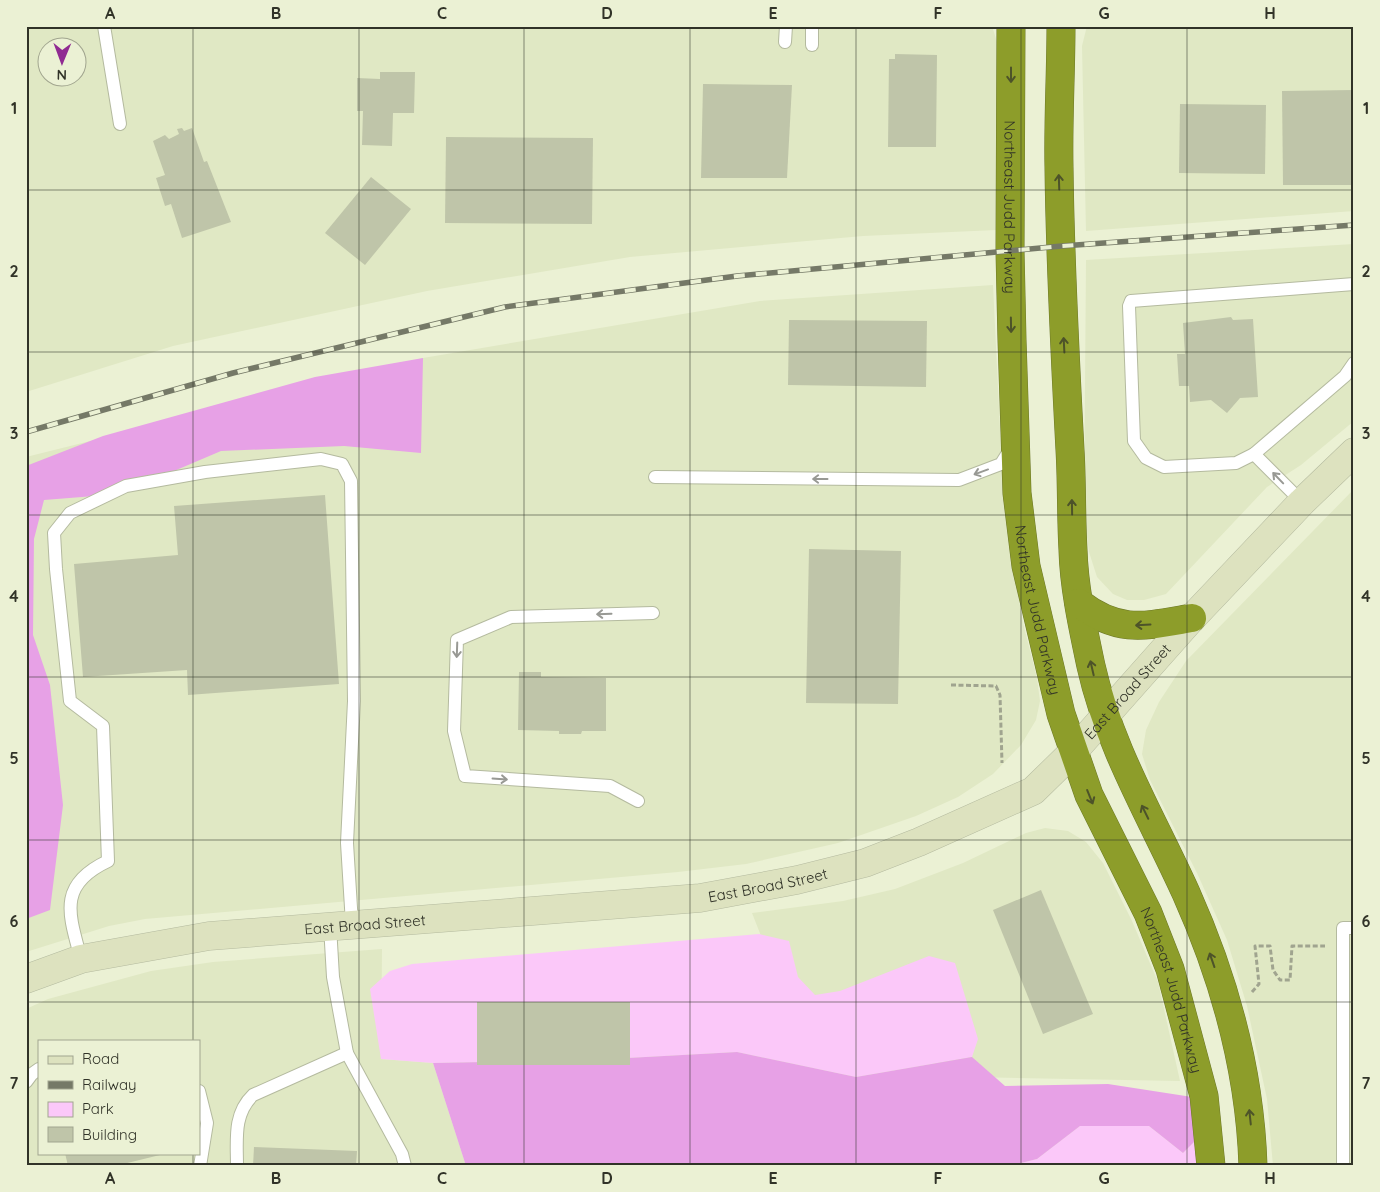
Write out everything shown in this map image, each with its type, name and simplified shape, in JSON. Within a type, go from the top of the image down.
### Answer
[{"type":"highway","name":"Northeast Judd Parkway","points":[[1011,26],[1010,251],[1015,441],[1017,493],[1026,566],[1051,677],[1089,795],[1148,913],[1170,969],[1204,1096],[1211,1166]]},
{"type":"highway","points":[[1061,26],[1058,170],[1062,308],[1071,464],[1073,552],[1079,602],[1091,666],[1104,715],[1138,797],[1186,893],[1226,999],[1246,1082],[1253,1166]]},
{"type":"highway","points":[[1079,602],[1095,615],[1128,626],[1147,626],[1192,618]]},
{"type":"main road","name":"East Broad Street","points":[[26,979],[81,960],[209,936],[700,898],[797,880],[865,863],[983,815],[1033,791],[1074,751],[1192,618],[1302,502],[1354,452]]},
{"type":"lane","points":[[104,26],[120,124]]},
{"type":"lane","points":[[785,42],[786,26]]},
{"type":"lane","points":[[812,26],[812,45]]},
{"type":"lane","points":[[1354,284],[1131,301],[1129,306],[1134,441],[1146,458],[1164,467],[1236,463],[1254,454],[1345,376],[1354,363]]},
{"type":"lane","points":[[655,477],[959,480],[1001,464],[1015,441]]},
{"type":"lane","points":[[1254,454],[1302,502]]},
{"type":"lane","points":[[81,960],[69,911],[70,898],[75,886],[91,869],[108,861],[103,726],[70,701],[54,533],[70,513],[126,486],[205,472],[321,459],[342,464],[351,481],[354,701],[341,925],[333,976],[347,1053],[402,1154],[405,1166]]},
{"type":"lane","points":[[638,801],[610,786],[465,776],[454,731],[457,640],[511,617],[653,613]]},
{"type":"lane","points":[[1343,1166],[1343,947],[1344,928],[1354,928]]},
{"type":"lane","points":[[236,1166],[237,1123],[243,1105],[253,1095],[347,1053]]},
{"type":"lane","points":[[26,1082],[38,1070]]},
{"type":"lane","points":[[200,1095],[207,1123],[200,1166]]},
{"type":"path","points":[[951,685],[996,686],[1000,695],[1002,762]]},
{"type":"path","points":[[1252,992],[1259,984],[1255,946],[1270,946],[1273,970],[1280,980],[1290,980],[1292,946],[1343,947]]},
{"type":"shaded area","points":[[26,26],[992,26],[997,42],[996,230],[863,236],[630,257],[427,291],[173,346],[26,392]]},
{"type":"shaded area","points":[[1087,26],[1354,26],[1354,211],[1086,231],[1082,46]]},
{"type":"shaded area","points":[[1354,244],[1354,421],[1301,465],[1267,487],[1166,594],[1144,600],[1127,600],[1113,594],[1097,577],[1089,552],[1084,515],[1086,260]]},
{"type":"shaded area","points":[[993,285],[1003,490],[1011,555],[1023,623],[1037,678],[1040,701],[1036,720],[1021,745],[993,774],[958,797],[916,816],[838,843],[746,864],[678,872],[145,919],[109,926],[26,952],[26,457],[423,358],[760,301]]},
{"type":"shaded area","points":[[423,358],[421,453],[344,446],[221,451],[120,494],[44,500],[34,539],[33,635],[50,685],[63,805],[50,910],[26,919],[26,466],[103,436],[315,377]]},
{"type":"shaded area","points":[[1354,489],[1354,1166],[1273,1166],[1267,1099],[1247,1006],[1227,940],[1197,873],[1150,780],[1142,754],[1146,730],[1159,702],[1186,661]]},
{"type":"shaded area","points":[[1045,828],[1068,831],[1086,842],[1103,863],[1132,921],[1158,982],[1180,1081],[969,1077],[789,1007],[752,913],[843,901],[895,889],[963,863],[1026,833]]},
{"type":"shaded area","points":[[382,949],[381,1059],[433,1063],[466,1166],[26,1166],[26,1009],[48,999],[151,971],[213,962]]},
{"type":"shaded area","points":[[737,1052],[856,1077],[972,1057],[1005,1086],[1108,1084],[1192,1097],[1199,1137],[1183,1153],[1149,1126],[1080,1126],[1037,1159],[1009,1166],[466,1166],[433,1063],[591,1060]]},
{"type":"green space","points":[[759,934],[789,941],[798,977],[815,995],[840,991],[929,956],[955,963],[978,1039],[972,1057],[856,1077],[737,1052],[591,1060],[433,1063],[381,1059],[370,989],[390,971],[412,964]]},
{"type":"green space","points":[[1080,1126],[1149,1126],[1183,1153],[1199,1137],[1199,1166],[1009,1166],[1037,1159]]},
{"type":"building","points":[[895,54],[937,55],[936,147],[888,147],[889,59],[895,59]]},
{"type":"building","points":[[380,72],[415,72],[414,113],[393,113],[392,146],[362,145],[363,111],[357,111],[357,78],[380,79]]},
{"type":"building","points":[[703,84],[792,85],[787,178],[701,178]]},
{"type":"building","points":[[1354,90],[1354,185],[1283,185],[1282,91]]},
{"type":"building","points":[[1180,104],[1266,105],[1265,174],[1179,173]]},
{"type":"building","points":[[182,128],[184,131],[192,128],[204,162],[207,161],[231,222],[182,238],[171,204],[165,206],[156,178],[165,175],[153,141],[165,135],[169,139],[179,134],[177,129]]},
{"type":"building","points":[[446,137],[593,138],[592,224],[445,223]]},
{"type":"building","points":[[371,177],[411,209],[365,265],[325,233]]},
{"type":"building","points":[[1231,317],[1233,320],[1253,319],[1258,397],[1240,398],[1227,413],[1211,400],[1190,402],[1189,386],[1179,386],[1177,354],[1185,354],[1183,323]]},
{"type":"building","points":[[789,320],[927,321],[926,387],[788,385]]},
{"type":"building","points":[[325,495],[339,684],[188,695],[187,670],[83,677],[74,564],[178,555],[174,506]]},
{"type":"building","points":[[809,549],[901,551],[898,704],[806,703]]},
{"type":"building","points":[[519,672],[541,672],[541,677],[606,678],[606,731],[582,731],[581,734],[559,734],[559,731],[518,730]]},
{"type":"building","points":[[1041,890],[1093,1014],[1043,1034],[993,910]]},
{"type":"building","points":[[477,1002],[630,1002],[630,1065],[477,1065]]},
{"type":"building","points":[[254,1147],[357,1151],[356,1166],[253,1166]]},
{"type":"building","points":[[65,1154],[160,1154],[115,1166],[68,1166]]},
{"type":"railway","points":[[26,432],[233,373],[505,307],[737,276],[1062,246],[1354,225]]}]
